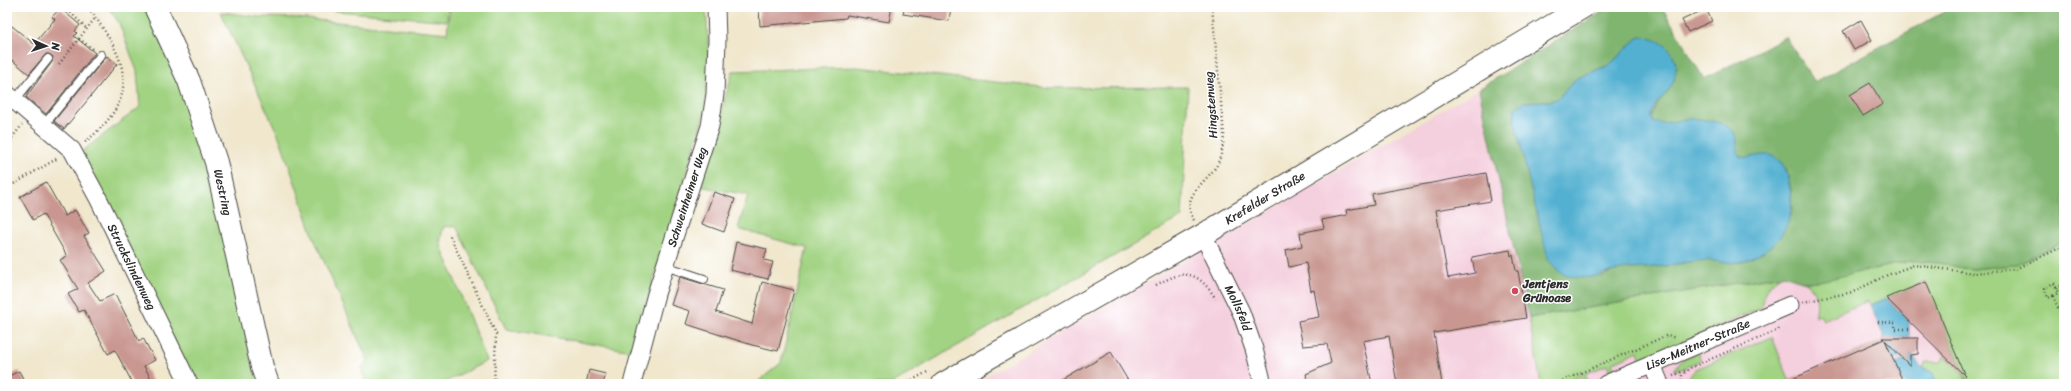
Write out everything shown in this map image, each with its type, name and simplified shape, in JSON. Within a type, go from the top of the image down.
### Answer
[{"type":"main road","name":"Westring","points":[[155,7],[189,81],[216,162],[262,367],[268,384]]},
{"type":"main road","name":"Krefelder Straße","points":[[943,384],[1203,236],[1583,7]]},
{"type":"street","name":"Schweinheimer Weg","points":[[632,384],[642,342],[710,126],[716,94],[716,7]]},
{"type":"street","name":"Struckslindenweg","points":[[11,97],[72,150],[99,200],[189,384]]},
{"type":"street","name":"Mollsfeld","points":[[1203,236],[1241,312],[1254,349],[1263,384]]},
{"type":"street","name":"Lise-Meitner-Straße","points":[[1606,384],[1790,305]]},
{"type":"street","points":[[1652,364],[1660,384]]},
{"type":"lane","points":[[44,125],[101,55]]},
{"type":"lane","points":[[11,97],[48,59]]},
{"type":"lane","points":[[665,266],[704,279]]},
{"type":"path","points":[[65,7],[86,28]]},
{"type":"path","points":[[7,188],[72,150],[102,128],[117,107],[124,87],[123,68],[118,52],[106,30],[88,7]]},
{"type":"path","name":"Hingstenweg","points":[[1203,236],[1190,213],[1190,204],[1195,191],[1216,166],[1223,152],[1224,135],[1212,7]]},
{"type":"path","points":[[48,59],[57,66],[96,17]]},
{"type":"path","points":[[79,39],[101,55]]},
{"type":"path","points":[[7,144],[31,114]]},
{"type":"path","points":[[450,236],[496,334],[494,384]]},
{"type":"path","points":[[1790,305],[1854,292],[1885,276],[1914,265],[1973,273],[2015,269],[2064,246]]},
{"type":"path","points":[[1154,286],[1173,275],[1186,274],[1201,281],[1209,288],[1217,301]]},
{"type":"path","points":[[2054,283],[2056,288],[2058,293],[2048,298],[2044,288],[2054,283]]},
{"type":"path","points":[[2056,288],[2064,285]]},
{"type":"path","points":[[2053,296],[2064,322]]},
{"type":"path","points":[[1878,322],[1895,323],[1895,329],[1909,329]]},
{"type":"path","points":[[1555,384],[1668,335],[1697,345]]},
{"type":"shaded area","points":[[1479,89],[1529,318],[1541,384],[973,384]]},
{"type":"shaded area","points":[[2064,242],[2064,384],[1585,384],[1588,383],[1585,374],[1607,365],[1610,373],[1611,363],[1638,351],[1642,360],[1761,308],[1768,287],[1776,278],[1783,275],[1800,279],[1810,286],[1816,296],[1818,305],[1815,317],[1921,272],[2014,265]]},
{"type":"shaded area","points":[[1582,376],[1585,384],[1562,384]]},
{"type":"green space","points":[[108,7],[146,7],[198,129],[258,384],[196,384],[81,152],[140,107],[137,71],[119,23]]},
{"type":"green space","points":[[293,7],[448,7],[447,21]]},
{"type":"green space","points":[[450,7],[706,7],[709,59],[705,111],[632,351],[506,329],[456,226],[443,227],[440,243],[487,361],[441,384],[367,384],[361,368],[368,361],[315,241],[280,139],[221,12],[259,17],[296,18],[447,33]]},
{"type":"green space","points":[[1610,7],[1662,7],[1704,79],[1785,37],[1815,82],[1953,7],[2064,7],[2064,242],[2014,265],[1974,269],[1939,263],[1911,261],[1819,281],[1805,282],[1783,275],[1529,318],[1479,89]],"holes":[[[1639,37],[1675,78],[1656,106],[1653,122],[1658,124],[1668,123],[1736,136],[1736,150],[1740,157],[1747,158],[1774,156],[1786,168],[1791,189],[1792,213],[1743,262],[1698,260],[1668,266],[1616,270],[1600,277],[1524,102],[1549,101],[1557,99],[1577,78],[1609,65]]]},
{"type":"green space","points":[[857,67],[1050,88],[1188,87],[1182,217],[891,384],[755,384],[781,363],[807,248],[738,229],[748,195],[699,186],[733,71]]},
{"type":"green space","points":[[2064,242],[2064,384],[1969,384],[1925,282],[1870,305],[1868,301],[1823,320],[1820,315],[1815,317],[1817,302],[1815,294],[1805,282],[1911,261],[1939,263],[1974,269],[2014,265]]},
{"type":"green space","points":[[1783,275],[1774,281],[1768,288],[1761,308],[1641,360],[1638,351],[1612,363],[1615,371],[1610,373],[1607,365],[1585,374],[1589,382],[1585,384],[1581,376],[1562,384],[1541,384],[1529,318]]},
{"type":"green space","points":[[1772,337],[1791,384],[1686,384],[1688,378],[1696,369]]},
{"type":"green space","points":[[1697,352],[1701,360],[1682,369],[1674,370],[1683,359]]},
{"type":"green space","points":[[1945,356],[1964,375],[1968,384],[1937,384],[1935,382],[1924,367],[1925,362],[1941,362]]},
{"type":"water","points":[[1639,37],[1658,41],[1666,46],[1675,60],[1676,69],[1674,78],[1668,91],[1652,111],[1653,122],[1666,123],[1692,119],[1717,122],[1728,127],[1736,136],[1740,157],[1771,155],[1775,157],[1783,165],[1788,179],[1791,197],[1789,221],[1777,240],[1758,255],[1745,261],[1697,261],[1620,270],[1588,278],[1568,276],[1559,272],[1548,259],[1514,119],[1515,108],[1524,102],[1549,101],[1557,99],[1577,78],[1609,65]]},
{"type":"water","points":[[1886,298],[1909,322],[1909,337],[1901,338],[1901,354],[1906,355],[1894,360],[1870,305]]},
{"type":"water","points":[[1910,355],[1912,355],[1919,365],[1933,373],[1937,384],[1904,384],[1895,364],[1905,360],[1910,365]]},
{"type":"building","points":[[759,7],[892,7],[889,22],[847,15],[846,18],[760,26]]},
{"type":"building","points":[[904,7],[951,7],[949,21],[903,14]]},
{"type":"building","points":[[60,8],[80,25],[75,31],[77,33],[74,36],[95,53],[46,114],[26,97],[52,62],[53,57],[46,54],[29,74],[7,56],[7,33],[12,26],[34,44],[55,19],[52,17]]},
{"type":"building","points":[[1706,9],[1712,21],[1688,32],[1682,20]]},
{"type":"building","points":[[1861,20],[1872,40],[1854,50],[1843,31]]},
{"type":"building","points":[[107,56],[117,64],[64,129],[54,121]]},
{"type":"building","points":[[1870,83],[1883,104],[1863,116],[1850,95]]},
{"type":"building","points":[[1486,173],[1491,201],[1436,210],[1448,278],[1475,273],[1472,257],[1510,250],[1511,256],[1513,255],[1516,271],[1518,271],[1526,318],[1434,333],[1442,384],[1397,384],[1389,336],[1363,341],[1372,384],[1308,384],[1306,374],[1331,363],[1327,344],[1303,346],[1298,321],[1319,317],[1314,290],[1311,291],[1306,263],[1289,267],[1286,250],[1302,246],[1300,233],[1324,228],[1322,220],[1347,215],[1346,210],[1374,205],[1372,194]]},
{"type":"building","points":[[46,182],[65,216],[75,210],[89,233],[84,236],[106,271],[88,283],[100,301],[115,294],[139,341],[143,338],[155,360],[144,366],[154,384],[133,384],[115,350],[108,354],[84,310],[79,312],[68,294],[78,289],[60,260],[67,256],[43,214],[33,220],[20,197]]},
{"type":"building","points":[[714,192],[735,199],[724,232],[702,224]]},
{"type":"building","points":[[736,242],[767,249],[764,260],[773,262],[768,279],[730,270]]},
{"type":"building","points":[[680,277],[723,290],[716,312],[752,324],[762,282],[794,290],[778,351],[752,345],[686,324],[690,311],[671,305]]},
{"type":"building","points":[[1926,282],[1965,376],[1886,298]]},
{"type":"building","points":[[1882,338],[1918,338],[1918,354],[1910,355],[1910,366],[1885,340],[1904,384],[1781,384],[1884,339]]},
{"type":"building","points":[[1111,352],[1130,384],[1056,384]]},
{"type":"building","points":[[589,370],[606,374],[603,384],[586,384]]},
{"type":"building","points":[[19,371],[26,384],[7,384],[7,377]]},
{"type":"place","name":"Jentjens Grünoase","points":[[1515,291]]}]
